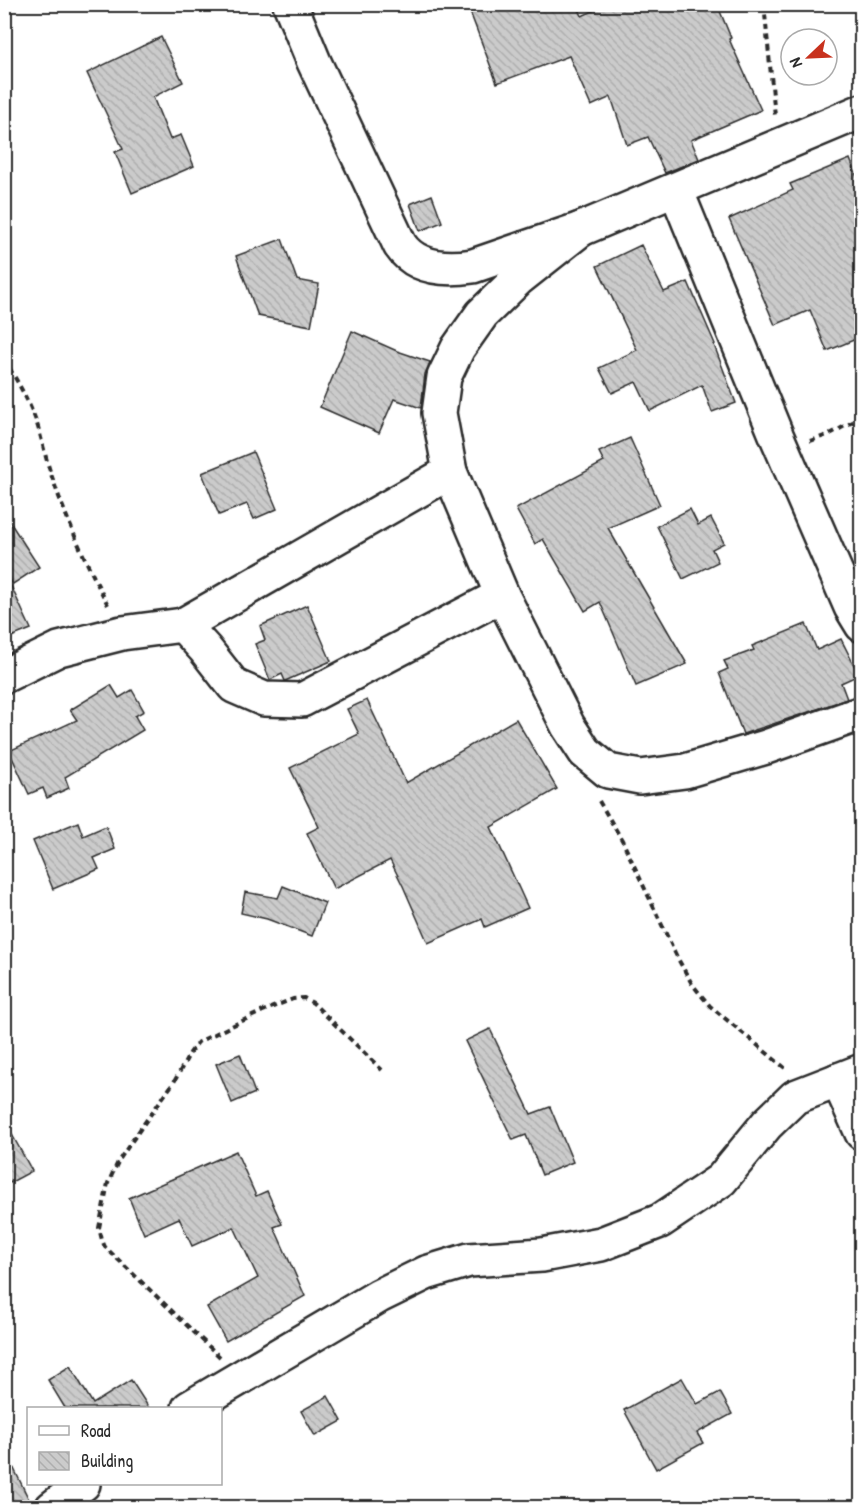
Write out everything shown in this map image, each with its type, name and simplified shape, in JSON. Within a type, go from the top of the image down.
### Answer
[{"type":"street","points":[[290,4],[314,62],[400,245],[413,259],[425,265],[464,268],[473,266],[581,229],[861,111]]},
{"type":"street","points":[[676,190],[777,437],[861,625]]},
{"type":"street","points":[[581,229],[519,278],[482,314],[458,348],[444,377],[439,413],[450,472],[502,595],[568,726],[585,752],[608,771],[640,777],[685,771],[766,747],[861,712]]},
{"type":"street","points":[[4,676],[59,649],[122,633],[183,625],[450,472]]},
{"type":"street","points":[[183,625],[234,686],[264,699],[302,700],[502,595]]},
{"type":"street","points":[[191,1407],[379,1296],[426,1274],[470,1260],[542,1255],[601,1244],[660,1221],[721,1180],[767,1124],[795,1097],[840,1080],[861,1133]]},
{"type":"street","points":[[52,1508],[81,1485]]},
{"type":"path","points":[[764,4],[778,147]]},
{"type":"path","points":[[4,359],[16,378],[36,420],[51,475],[89,570],[122,633]]},
{"type":"path","points":[[777,437],[799,442],[808,441],[830,434],[861,417]]},
{"type":"path","points":[[597,797],[622,840],[677,957],[692,984],[710,1006],[794,1075],[840,1080]]},
{"type":"path","points":[[242,1378],[105,1247],[99,1228],[108,1184],[119,1160],[174,1082],[198,1042],[263,1011],[293,999],[309,999],[382,1070]]},
{"type":"building","points":[[467,4],[577,4],[582,16],[608,4],[717,4],[731,38],[729,39],[761,110],[691,140],[699,159],[665,173],[648,137],[627,145],[611,97],[591,106],[569,56],[497,83]]},
{"type":"building","points":[[161,37],[183,82],[153,97],[170,139],[181,135],[194,166],[132,193],[115,152],[123,149],[87,73]]},
{"type":"building","points":[[850,159],[861,187],[861,337],[827,351],[810,310],[775,325],[729,219],[793,190],[790,184]]},
{"type":"building","points":[[432,195],[442,222],[420,231],[410,204]]},
{"type":"building","points":[[282,239],[297,280],[319,284],[311,326],[258,316],[236,256]]},
{"type":"building","points":[[641,245],[664,292],[688,282],[715,344],[736,403],[712,412],[702,385],[650,411],[636,382],[612,393],[599,368],[637,350],[597,266]]},
{"type":"building","points":[[352,331],[397,351],[430,362],[425,374],[421,408],[394,399],[379,433],[320,407]]},
{"type":"building","points":[[630,438],[660,505],[608,528],[687,664],[636,686],[600,602],[585,611],[543,539],[535,544],[516,509],[604,462],[599,452]]},
{"type":"building","points":[[253,452],[277,509],[254,519],[247,504],[219,515],[202,473]]},
{"type":"building","points":[[690,509],[698,525],[711,518],[724,543],[712,549],[718,562],[683,579],[657,526]]},
{"type":"building","points":[[4,513],[39,567],[13,584],[4,571]]},
{"type":"building","points":[[4,571],[31,629],[4,640]]},
{"type":"building","points":[[307,605],[331,661],[285,681],[282,674],[270,680],[255,644],[265,640],[260,626]]},
{"type":"building","points":[[806,624],[817,650],[841,639],[859,675],[841,683],[847,699],[743,734],[719,673],[728,669],[724,661],[754,650],[752,646]]},
{"type":"building","points":[[111,685],[119,698],[132,690],[144,711],[135,716],[143,730],[65,777],[69,788],[47,798],[43,788],[29,794],[9,751],[77,720],[70,710]]},
{"type":"building","points":[[367,700],[406,783],[516,719],[557,789],[491,827],[528,908],[485,927],[482,919],[428,943],[390,860],[334,889],[307,833],[319,827],[290,768],[359,734],[347,709]]},
{"type":"building","points":[[78,822],[83,836],[106,826],[115,849],[94,858],[99,869],[53,889],[33,841]]},
{"type":"building","points":[[283,886],[325,903],[312,936],[267,919],[241,913],[245,892],[278,898]]},
{"type":"building","points":[[490,1029],[531,1114],[550,1107],[573,1162],[542,1175],[526,1135],[513,1140],[465,1041]]},
{"type":"building","points":[[240,1054],[255,1093],[232,1103],[216,1064]]},
{"type":"building","points":[[4,1120],[32,1171],[4,1186]]},
{"type":"building","points":[[236,1151],[256,1196],[267,1191],[282,1224],[274,1227],[305,1296],[226,1341],[207,1307],[258,1278],[234,1227],[192,1246],[179,1218],[144,1234],[129,1198]]},
{"type":"building","points":[[70,1366],[93,1404],[131,1380],[148,1407],[64,1407],[48,1380]]},
{"type":"building","points":[[682,1378],[697,1404],[720,1392],[732,1414],[697,1433],[703,1443],[656,1469],[624,1410]]},
{"type":"building","points":[[328,1396],[342,1421],[315,1436],[301,1411]]},
{"type":"building","points":[[4,1448],[33,1508],[4,1508]]}]
